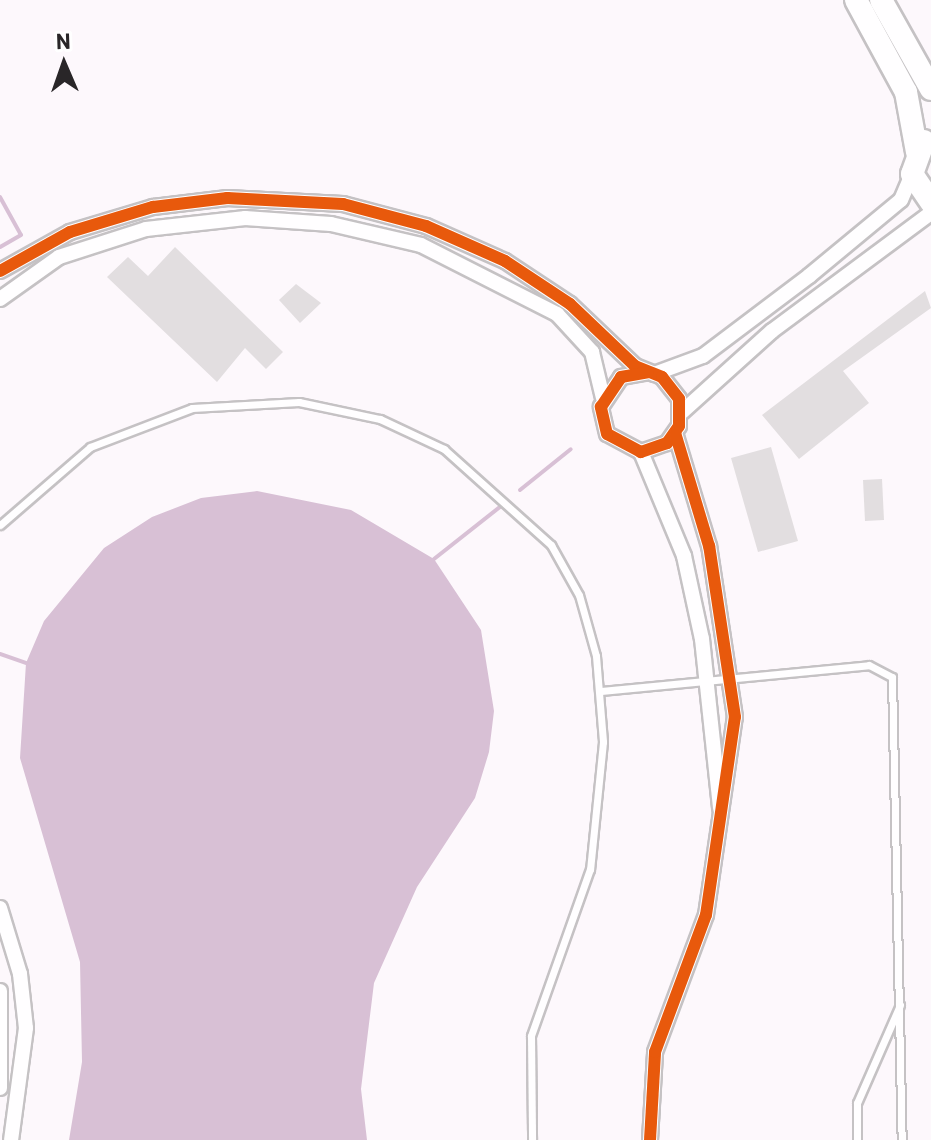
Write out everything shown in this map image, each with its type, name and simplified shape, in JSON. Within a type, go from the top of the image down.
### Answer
[{"type":"street","points":[[603,398],[621,377],[651,373],[703,356],[809,276],[901,200],[924,144],[906,92],[856,0]]},
{"type":"street","points":[[881,0],[931,89]]},
{"type":"street","points":[[912,174],[931,202]]},
{"type":"street","points":[[0,271],[70,232],[153,207],[227,198],[343,204],[426,226],[505,261],[570,304],[651,373],[673,386],[682,412]]},
{"type":"street","points":[[650,1140],[655,1052],[706,915],[732,773],[733,674],[709,546],[675,433],[682,412],[772,331],[931,213]]},
{"type":"street","points":[[0,299],[59,257],[146,229],[245,218],[331,224],[421,245],[557,314],[592,352],[603,398],[607,434],[641,452],[684,556],[707,678],[722,821]]},
{"type":"street","points":[[641,452],[675,433]]},
{"type":"street","points":[[0,908],[20,974],[26,1028],[11,1140]]},
{"type":"street","points":[[0,991],[0,1088]]},
{"type":"lane","points":[[0,525],[90,447],[192,408],[299,402],[380,419],[444,449],[551,545],[579,595],[601,691],[600,803],[590,869],[531,1036],[532,1140]]},
{"type":"lane","points":[[601,691],[733,674],[869,665],[892,677],[902,1140]]},
{"type":"lane","points":[[857,1140],[857,1103],[900,1005]]},
{"type":"shaded area","points":[[257,491],[351,510],[434,559],[481,630],[494,711],[489,752],[475,798],[417,887],[374,983],[361,1089],[367,1140],[69,1140],[82,1062],[80,962],[20,758],[26,663],[44,621],[104,548],[152,517],[201,498]]},
{"type":"building","points":[[175,247],[283,352],[266,369],[245,348],[217,382],[107,277],[128,257],[148,276]]},
{"type":"building","points":[[296,284],[321,303],[300,323],[279,300]]},
{"type":"building","points":[[925,291],[931,308],[843,371],[869,403],[799,459],[762,415]]},
{"type":"building","points":[[771,447],[798,541],[758,552],[731,458]]},
{"type":"building","points":[[882,479],[884,520],[865,521],[863,480]]},
{"type":"waterway","points":[[0,197],[21,235],[0,247]]},
{"type":"waterway","points":[[520,490],[571,449]]},
{"type":"waterway","points":[[434,559],[501,506]]},
{"type":"waterway","points":[[0,654],[26,663]]},
{"type":"cycle path","points":[[0,271],[70,232],[153,207],[227,198],[343,204],[426,226],[505,261],[570,304],[635,366],[662,377],[679,399],[679,426],[667,443],[641,452],[607,434],[601,407],[621,377],[648,372]]},
{"type":"cycle path","points":[[650,1140],[655,1052],[706,915],[735,717],[709,546],[675,433]]}]
